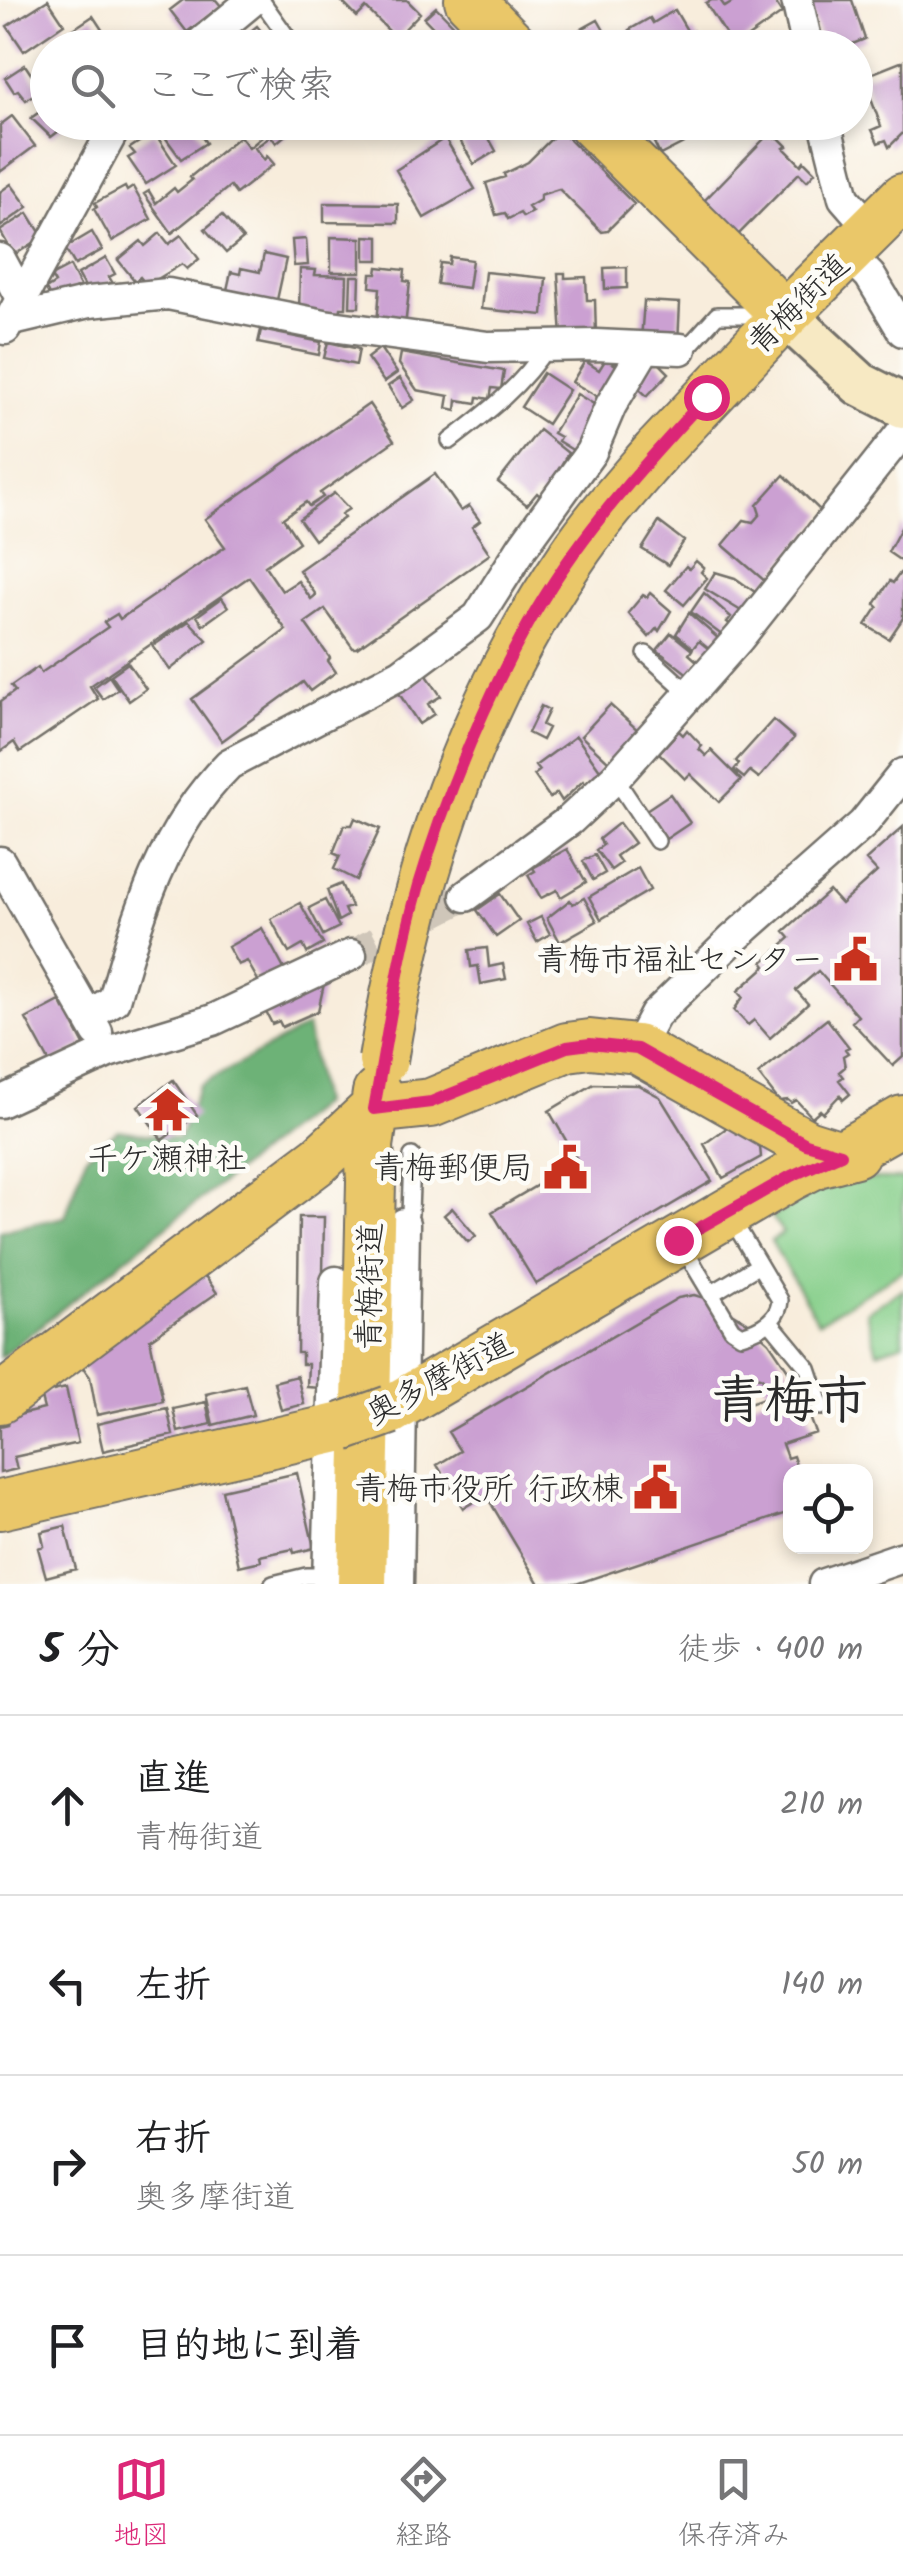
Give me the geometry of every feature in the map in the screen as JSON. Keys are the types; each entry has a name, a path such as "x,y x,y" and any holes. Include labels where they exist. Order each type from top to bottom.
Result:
{"main road":[{"path":"469,0 498,30"},
{"path":"609,140 784,315"},
{"name":"青梅街道","path":"340,1581 371,1200 368,1146 418,887 471,743 542,603 572,556 657,451 784,315 874,227"},
{"path":"0,1399 320,1159 374,1109 431,1102 567,1047 590,1044 637,1049 806,1144 841,1154"},
{"name":"奥多摩街道","path":"0,1505 337,1428 396,1407 791,1176 903,1120"},
{"name":"奥多摩街道","path":"841,1154 903,1152"}],"street":[{"path":"217,30 253,0"},
{"path":"796,0 801,30"},
{"path":"12,318 108,140"},
{"path":"830,140 844,198 874,227 870,276 903,331"},
{"path":"0,259 12,318"},
{"path":"12,318 90,302 168,294 324,326 488,347 681,350"},
{"path":"784,315 860,384 903,406"},
{"path":"88,1016 114,1000 141,905 175,833 217,776 228,764 402,674 478,617 591,452 611,405 645,348"},
{"path":"466,896 570,820 615,778 786,581 903,430"},
{"path":"637,1049 655,1016 863,824 903,774"},
{"path":"0,862 108,1052"},
{"path":"0,1102 108,1052 213,1020 351,955"},
{"path":"398,1584 396,1407 404,1224"},
{"path":"336,1282 340,1581"},
{"path":"824,1584 903,1557"}],"lane":[{"path":"262,0 283,30"},
{"path":"681,350 717,316 784,315"},
{"path":"450,441 488,413 522,380 548,346"},
{"path":"646,654 690,694"},
{"path":"615,778 658,841"},
{"path":"404,1224 410,1214 412,1156"},
{"path":"678,1240 732,1330 740,1335 770,1322 780,1310 780,1300 728,1212"},
{"path":"711,1294 760,1265"},
{"path":"770,1322 805,1363 821,1408"},
{"path":"273,1584 306,1576 340,1581"}],"green space":[{"path":"307,1026 321,1104 0,1358 0,1231 65,1217 86,1156 118,1130 179,1139 199,1086"},
{"path":"903,1179 903,1270 818,1322 771,1241 783,1233 772,1217 828,1183"},
{"path":"903,1289 903,1343 877,1352 866,1312"}],"building":[{"path":"48,0 64,24 55,30 30,30 30,47 24,51 7,26"},
{"path":"183,0 216,0 221,6 190,30 170,10"},
{"path":"340,0 407,0 420,13 404,30 388,30 366,8 357,17"},
{"path":"720,0 725,7 736,0 774,0 782,13 758,30 723,30 706,3"},
{"path":"807,0 852,0 862,30 818,30"},
{"path":"436,7 458,30 436,30 424,18"},
{"path":"675,10 687,30 629,30 650,18 653,23"},
{"path":"93,16 102,30 72,30"},
{"path":"598,20 604,30 580,30"},
{"path":"903,61 903,133 889,147 886,140 878,143 873,132 881,126 873,104 873,73"},
{"path":"25,65 30,72 30,97 26,100 18,90 14,92 5,78"},
{"path":"12,116 35,146 0,172 0,125"},
{"path":"142,140 159,140 176,165 146,184 128,158 135,154 130,148"},
{"path":"167,140 204,140 206,143 181,159"},
{"path":"235,140 243,140 249,148 258,140 266,140 255,148 264,160 267,156 274,164 236,194 230,186 172,233 144,194 149,191 156,203 174,188 177,192"},
{"path":"446,140 475,189 424,218 396,170"},
{"path":"460,140 490,140 496,151 474,164"},
{"path":"550,140 570,140 634,204 602,232 559,189 540,195 540,200 528,207 532,212 523,217 520,213 508,219 505,213 496,215 486,183 505,177 504,174 528,162"},
{"path":"653,140 689,140 660,155"},
{"path":"763,140 781,140 801,165 804,161 815,172 807,181 799,173 738,235 704,201"},
{"path":"11,184 28,207 0,227 0,192"},
{"path":"125,187 127,191 133,187 151,219 112,241 94,209 95,203"},
{"path":"324,203 398,204 398,223 324,222"},
{"path":"28,213 43,237 14,255 0,231"},
{"path":"222,215 243,239 226,253 205,229"},
{"path":"92,232 102,250 75,265 65,248"},
{"path":"160,233 169,244 181,235 199,259 187,269 182,264 151,283 140,277 135,281 118,260 141,241 145,246"},
{"path":"365,236 379,237 379,260 365,260"},
{"path":"331,237 361,238 361,272 331,272"},
{"path":"306,239 308,265 294,266 292,240"},
{"path":"264,254 286,259 275,309 225,299 231,272 240,274 241,268 260,272"},
{"path":"450,257 472,260 468,288 437,284 440,263 449,264"},
{"path":"106,258 115,274 109,277 112,282 88,292 78,274"},
{"path":"70,266 80,286 52,301 46,289 55,283 51,276"},
{"path":"378,267 405,270 404,281 410,282 405,327 377,324 380,288 370,287 371,274 377,274"},
{"path":"627,267 627,288 605,289 604,268"},
{"path":"300,269 316,270 315,275 347,276 346,308 341,308 340,314 299,313"},
{"path":"485,272 546,278 543,315 481,309"},
{"path":"558,273 565,273 565,278 586,277 587,300 595,300 596,336 562,338"},
{"path":"351,276 360,276 359,307 350,307"},
{"path":"644,301 680,303 678,343 641,340"},
{"path":"261,330 321,342 319,355 258,343"},
{"path":"328,342 359,349 356,365 324,358"},
{"path":"380,348 397,373 384,382 367,358"},
{"path":"401,353 504,371 501,389 492,388 490,399 478,397 477,403 457,400 456,410 447,408 449,396 417,390 399,364"},
{"path":"606,359 617,366 602,399 572,382 585,361 599,370"},
{"path":"656,360 669,373 647,396 634,384"},
{"path":"543,373 569,390 547,424 521,407"},
{"path":"400,378 414,400 402,408 388,386"},
{"path":"577,394 597,406 579,454 558,441 560,437 553,433"},
{"path":"369,404 394,441 320,493 323,497 309,506 306,502 283,518 299,542 265,566 282,591 298,581 311,599 316,595 299,570 435,474 461,511 469,506 480,521 472,527 490,554 357,648 353,648 325,609 305,623 336,672 310,691 303,682 222,741 192,699 286,630 249,577 90,686 98,699 20,752 14,742 0,752 0,702 15,691 11,686 38,667 41,673 108,627 104,622 117,614 120,619 225,547 205,519"},
{"path":"539,430 568,453 547,502 537,493 527,505 498,482"},
{"path":"784,475 824,514 766,582 723,545 744,520 753,522 760,514 757,505"},
{"path":"334,493 349,509 341,514 344,518 314,540 299,519"},
{"path":"659,522 684,541 668,565 642,549"},
{"path":"903,524 903,559 901,561 888,552"},
{"path":"696,561 707,578 684,605 666,590 686,566 689,569"},
{"path":"715,572 735,578 762,597 746,614 705,589"},
{"path":"900,573 903,618 889,639 866,625 890,581 893,583"},
{"path":"650,593 671,611 659,631 657,628 649,637 628,613 643,595 647,597"},
{"path":"704,593 731,617 727,622 735,628 727,639 691,612"},
{"path":"222,598 228,607 203,625 197,616"},
{"path":"689,613 719,639 710,650 699,641 693,648 676,634"},
{"path":"189,621 207,640 170,670 153,646"},
{"path":"671,633 692,650 689,654 698,662 689,675 657,650"},
{"path":"128,663 146,689 129,701 111,675"},
{"path":"426,674 441,696 428,704 434,714 419,724 398,692"},
{"path":"109,676 118,689 103,699 94,687"},
{"path":"610,705 639,731 610,763 581,736"},
{"path":"541,706 549,710 542,725 548,728 542,740 528,733"},
{"path":"773,720 794,738 759,778 750,771 744,778 734,770 739,764 736,761"},
{"path":"687,730 706,756 711,750 741,780 719,802 690,774 685,779 659,753 679,731 683,735"},
{"path":"576,736 603,779 589,789 583,781 562,801 557,793 550,798 534,775 539,771 535,766"},
{"path":"670,794 690,823 666,839 646,810"},
{"path":"355,818 380,829 356,880 334,869 340,856 333,853 344,825 352,825"},
{"path":"619,823 634,843 616,856 621,863 611,870 596,850 603,845 599,839"},
{"name":"青梅市福祉センター","path":"903,827 903,1057 893,1066 852,1022 858,1016 818,971 796,990 808,1004 770,1038 754,1020 748,1025 734,1010 743,997 738,991 790,938 784,931 829,891 841,904 877,872 866,860"},
{"path":"567,849 586,882 561,897 557,890 541,898 528,875 535,871 533,868"},
{"path":"595,855 605,873 593,880 583,861"},
{"path":"638,868 650,890 601,919 589,897"},
{"path":"341,884 351,907 344,909 347,916 338,921 327,890"},
{"path":"500,894 519,921 496,937 477,910"},
{"path":"584,898 597,921 560,942 547,918 570,900 573,904"},
{"path":"325,900 339,927 323,935 309,908"},
{"path":"300,903 323,944 307,953 303,945 289,953 271,919"},
{"path":"541,917 550,934 537,942 527,924"},
{"path":"262,928 284,969 259,982 247,961 238,965 228,947"},
{"path":"487,948 489,967 503,964 506,979 481,984 478,966 471,967 469,950"},
{"path":"324,984 318,1011 282,1027 279,1021 272,1024 265,1010"},
{"path":"60,1001 64,1009 70,1006 84,1045 50,1063 26,1019"},
{"path":"827,1019 849,1047 845,1049 848,1053 843,1056 845,1067 839,1072 843,1077 839,1080 850,1094 843,1100 840,1095 823,1113 820,1110 812,1117 796,1100 779,1101 758,1074"},
{"name":"千ケ瀬神社","path":"173,1080 197,1115 162,1140 138,1106"},
{"path":"594,1084 638,1085 660,1097 712,1181 536,1284 492,1212 578,1161 549,1111"},
{"path":"735,1122 759,1137 761,1157 723,1178 704,1144"},
{"path":"452,1208 476,1236 468,1242 444,1215"},
{"path":"299,1217 324,1217 321,1388 307,1387 308,1364 302,1364 302,1353 297,1353"},
{"path":"203,1273 217,1293 150,1339 163,1401 97,1415 90,1377 77,1359"},
{"path":"694,1295 711,1300 747,1322 769,1342 798,1385 816,1433 782,1444 787,1458 793,1456 796,1464 783,1464 783,1514 576,1584 539,1584 486,1495 463,1508 437,1465 460,1451 448,1432 678,1298","holes":["752,1374 762,1378 771,1395 768,1403 766,1397 741,1406 729,1385"]},
{"path":"297,1376 304,1404 281,1410 274,1382"},
{"path":"245,1385 253,1415 213,1425 206,1394"},
{"path":"66,1388 78,1443 14,1457 17,1469 0,1473 0,1426 8,1424 6,1418 44,1409 40,1394"},
{"path":"206,1402 211,1424 178,1432 173,1409"},
{"path":"167,1408 173,1435 103,1451 97,1424"},
{"path":"297,1473 314,1548 260,1556 261,1561 239,1566 222,1490"},
{"path":"65,1526 76,1569 46,1577 38,1548 44,1546 41,1532"}],"tunnel":[{"path":"351,955 466,896"}],"place":[{"name":"青梅市福祉センター","path":"856,959"},
{"name":"千ケ瀬神社","path":"167,1110"},
{"name":"青梅郵便局","path":"566,1167"},
{"name":"青梅市役所 行政棟","path":"656,1488"}],"district":[{"name":"青梅市","path":"790,1399"}],"route":[{"path":"678,1240 791,1176 841,1154 806,1144 637,1049 614,1046 567,1047 431,1102 374,1109 418,887 471,743 516,649 572,556 605,512 706,397"}]}
